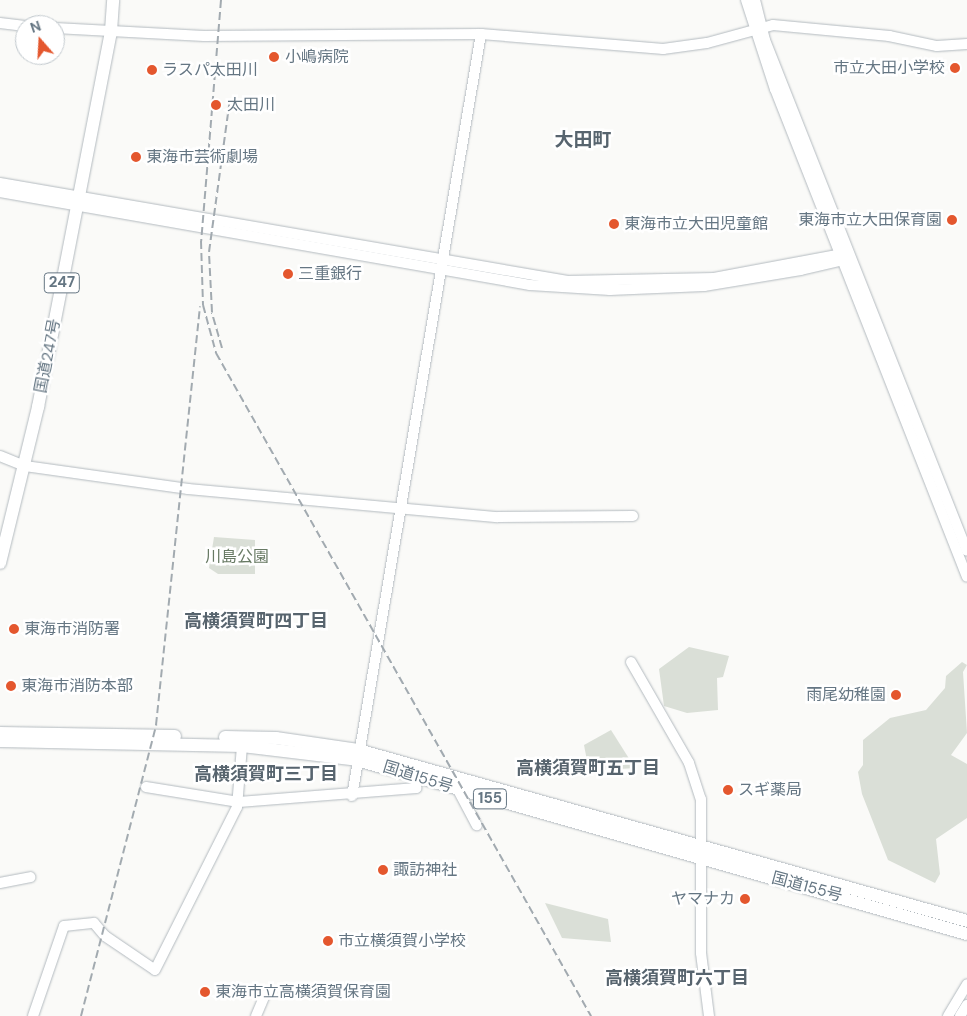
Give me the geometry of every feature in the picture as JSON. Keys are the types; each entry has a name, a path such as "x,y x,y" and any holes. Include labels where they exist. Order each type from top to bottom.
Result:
{"highway":[{"name":"国道247号","path":"0,563 25,466 79,202 111,31 113,0"},
{"name":"国道155号","path":"0,732 276,738 358,755 702,853 967,934"},
{"name":"国道155号","path":"0,741 242,746 358,755 458,790 967,921"}],"street":[{"path":"746,0 967,577"},
{"path":"755,0 757,27"},
{"path":"0,23 15,25"},
{"path":"65,29 238,37 481,34 663,49 707,43 757,27 889,36 937,46 967,44"},
{"path":"352,796 399,507 481,34"},
{"path":"0,183 79,202"},
{"path":"0,192 79,202 440,266 568,281 651,282 714,278 843,255"},
{"path":"843,255 967,551"},
{"path":"0,456 25,466 170,487 498,517 633,516"},
{"path":"631,662 695,777 702,809 701,953 709,1016"},
{"path":"33,1016 64,926 94,923 105,936 155,970 239,802 242,746"},
{"path":"146,787 239,802 352,796 416,788 417,776"},
{"path":"458,790 477,825"},
{"path":"0,883 30,877"},
{"path":"948,1016 967,984"},
{"path":"256,1016 265,995"},
{"path":"960,1016 967,1005"}],"green space":[{"name":"川島公園","path":"214,537 255,540 255,574 218,574 209,568"},
{"path":"689,647 729,656 723,677 717,678 718,710 687,713 664,706 659,669"},
{"path":"962,662 967,665 963,672 967,733 951,755 967,764 967,818 936,839 940,874 935,883 888,860 862,794 858,772 863,765 863,740 890,718 926,710 945,688 946,676"},
{"path":"611,730 635,768 589,771 584,745"},
{"path":"545,903 608,919 611,942 562,938"}],"railway":[{"path":"221,0 201,241 203,305 216,353 591,1016"},
{"path":"222,348 212,312 209,252 230,99"},
{"path":"81,1016 156,725 200,306"}],"place":[{"name":"小嶋病院","path":"274,57"},
{"name":"市立大田小学校","path":"955,68"},
{"name":"ラスパ太田川","path":"152,70"},
{"name":"太田川","path":"216,105"},
{"name":"東海市芸術劇場","path":"136,157"},
{"name":"東海市立大田保育園","path":"952,220"},
{"name":"東海市立大田児童館","path":"614,224"},
{"name":"三重銀行","path":"288,274"},
{"name":"東海市消防署","path":"14,629"},
{"name":"東海市消防本部","path":"11,686"},
{"name":"雨尾幼稚園","path":"896,695"},
{"name":"スギ薬局","path":"728,790"},
{"name":"諏訪神社","path":"383,870"},
{"name":"ヤマナカ","path":"745,899"},
{"name":"市立横須賀小学校","path":"328,941"},
{"name":"東海市立高横須賀保育園","path":"205,992"}],"district":[{"name":"大田町","path":"583,140"},
{"name":"高横須賀町四丁目","path":"256,621"},
{"name":"高横須賀町五丁目","path":"588,768"},
{"name":"高横須賀町三丁目","path":"266,774"},
{"name":"高横須賀町六丁目","path":"677,978"}]}
